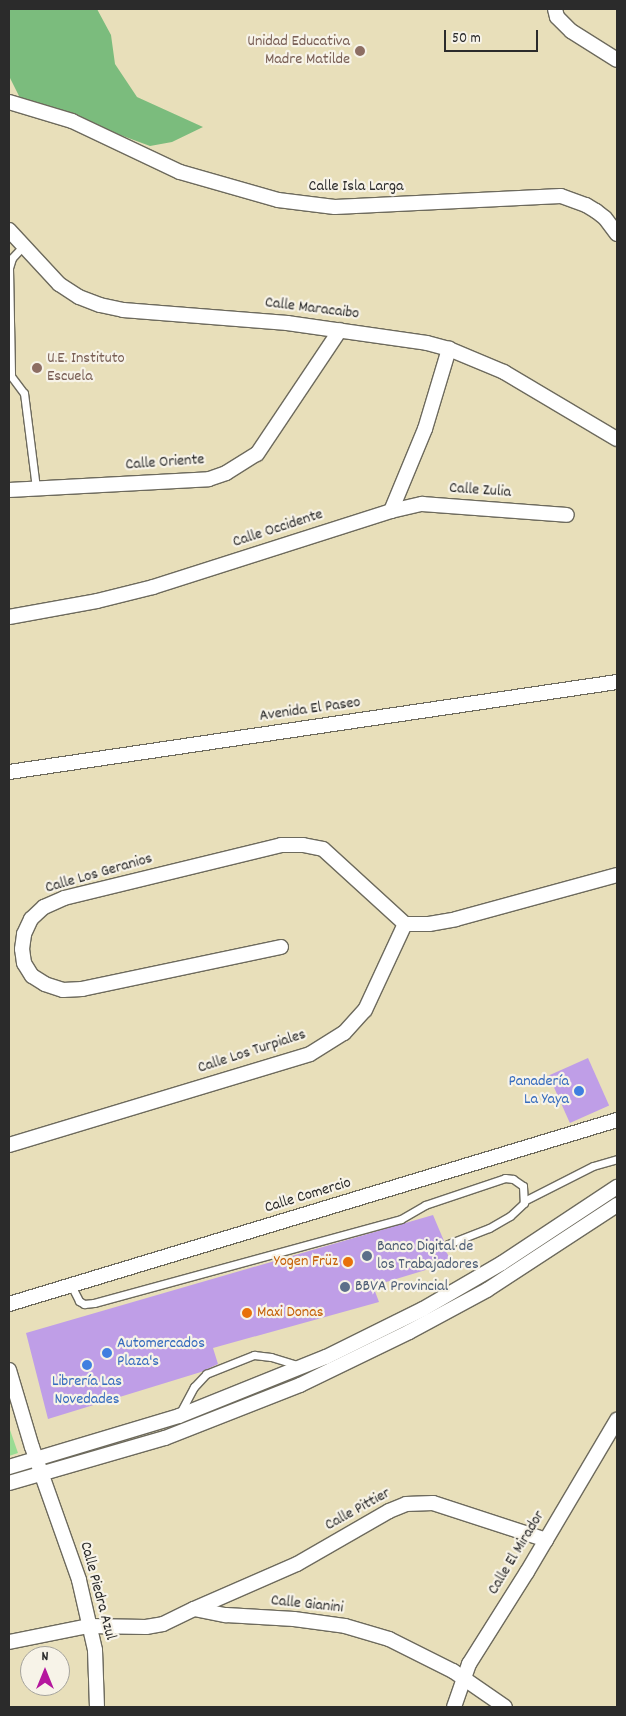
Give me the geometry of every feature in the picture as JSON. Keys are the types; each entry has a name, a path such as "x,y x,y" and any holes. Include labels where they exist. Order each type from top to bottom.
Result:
{"street":[{"path":"556,9 557,17 571,30 617,60"},
{"name":"Calle Isla Larga","path":"9,102 72,121 180,172 278,200 335,208 561,196 586,204 596,210 605,218 617,234"},
{"name":"Calle Maracaibo","path":"9,230 59,284 79,297 100,305 123,310 287,323 427,343 449,349 504,372 617,439"},
{"name":"Calle Oriente","path":"9,490 208,479 241,465 257,454 268,440 340,330"},
{"path":"391,510 425,429 449,349"},
{"name":"Calle Zulia","path":"391,510 422,504 567,515"},
{"name":"Calle Occidente","path":"9,617 97,601 153,587 391,510"},
{"name":"Avenida El Paseo","path":"9,772 617,682"},
{"name":"Calle Los Geranios","path":"281,947 90,988 63,990 45,984 32,976 24,963 22,949 24,934 31,919 44,907 64,898 281,845 303,845 323,849 405,924"},
{"path":"405,924 429,924 456,918 617,875"},
{"name":"Calle Los Turpiales","path":"9,1145 310,1054 344,1033 366,1010 405,924"},
{"name":"Calle Comercio","path":"9,1304 617,1120"},
{"path":"9,1467 179,1416 303,1367 423,1309 502,1263 617,1186"},
{"path":"9,1483 165,1438 300,1386 409,1332 487,1290 617,1205"},
{"name":"Calle Piedra Azul","path":"9,1370 36,1460 79,1580 95,1650 97,1707"},
{"name":"Calle El Mirador","path":"454,1707 469,1664 546,1540 617,1420"},
{"name":"Calle Pittier","path":"194,1609 297,1564 388,1511 406,1504 433,1503 546,1540"},
{"path":"9,1642 88,1626 146,1627 163,1624 194,1609"},
{"name":"Calle Gianini","path":"194,1609 226,1615 294,1620 367,1632 415,1650 464,1678 505,1707"}],"lane":[{"path":"24,245 12,258 9,268 11,376 24,393 36,488"},
{"path":"448,1244 500,1222 518,1209 524,1201 593,1166 617,1159"},
{"path":"71,1285 78,1301 84,1304 94,1303 401,1219 430,1203 505,1178 513,1179 523,1186 524,1201"},
{"path":"179,1416 201,1377 254,1355 271,1357 303,1367"}],"green space":[{"path":"9,9 97,9 111,35 115,64 137,97 203,127 172,142 150,146 20,98 9,76"},
{"path":"9,1427 18,1453 9,1456"}],"building":[{"name":"Panadería La Yaya","path":"588,1058 609,1106 570,1123 549,1075"},
{"path":"433,1215 444,1241 443,1246 452,1262 373,1286 379,1302 213,1348 218,1364 201,1372 48,1419 26,1333"}],"place":[{"name":"Unidad Educativa Madre Matilde","path":"360,51"},
{"name":"U.E. Instituto Escuela","path":"37,368"},
{"name":"Panadería La Yaya","path":"579,1091"},
{"name":"Banco Digital de los Trabajadores","path":"367,1256"},
{"name":"Yogen Früz","path":"348,1262"},
{"name":"BBVA Provincial","path":"345,1287"},
{"name":"Maxi Donas","path":"247,1313"},
{"name":"Automercados Plaza's","path":"107,1353"},
{"name":"Librería Las Novedades","path":"87,1365"}]}
